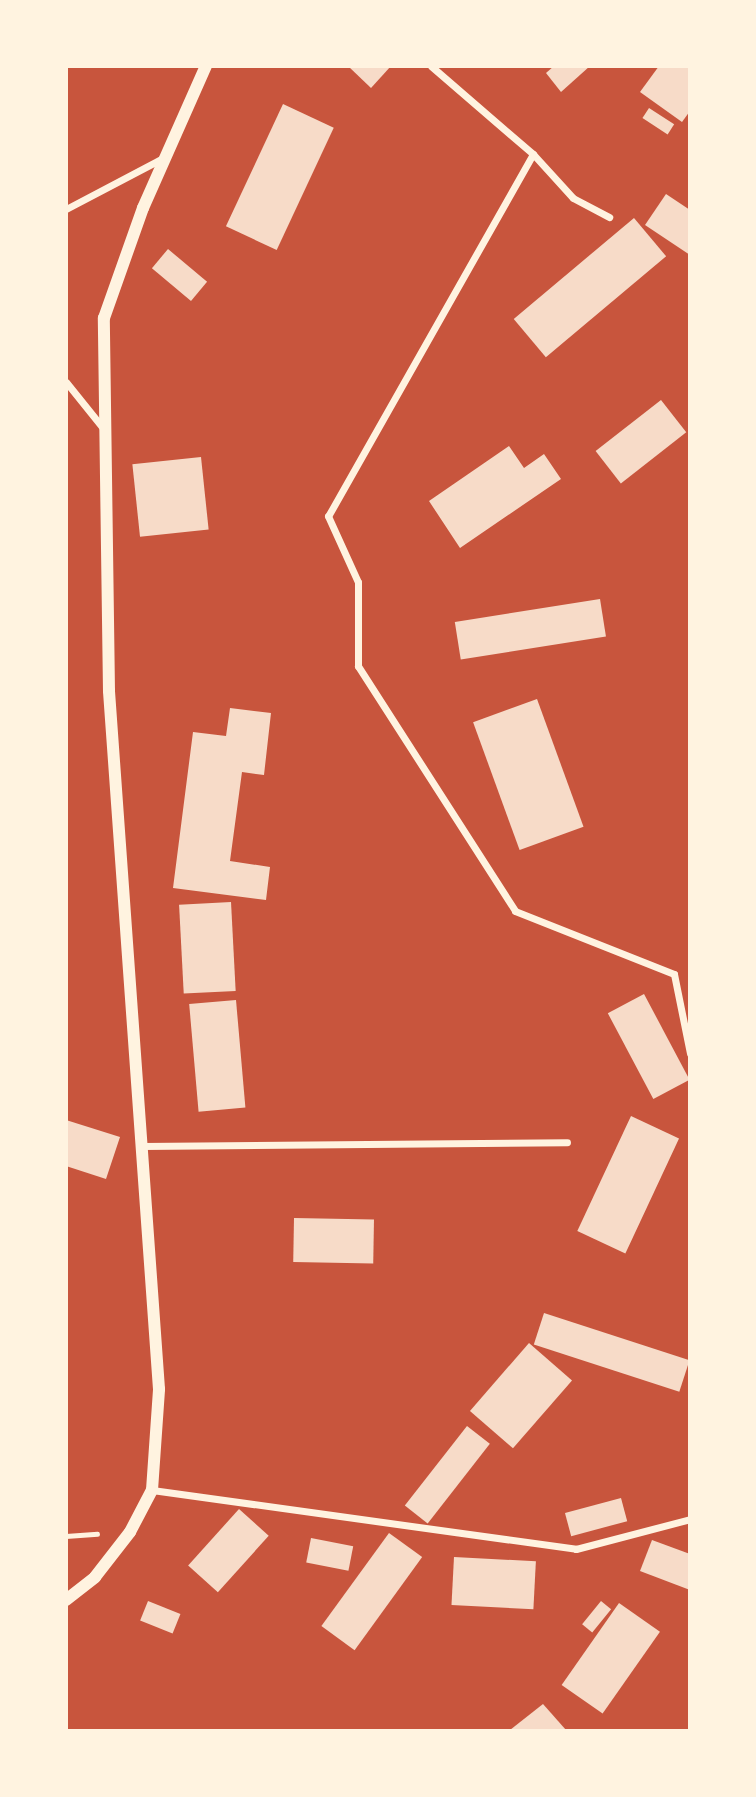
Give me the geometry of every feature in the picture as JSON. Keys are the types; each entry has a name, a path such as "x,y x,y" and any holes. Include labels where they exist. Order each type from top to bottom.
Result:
{"street":[{"path":"66,1600 95,1577 130,1532 152,1490 159,1389 109,691 103,428 104,318 166,156 206,66"},
{"path":"431,66 533,154 573,198 609,217"},
{"path":"533,154 328,516 358,582 358,666 515,911 674,974 690,1053"},
{"path":"66,209 166,156"},
{"path":"66,382 103,428"},
{"path":"142,1146 567,1142"},
{"path":"152,1490 576,1549 690,1519"}],"building":[{"path":"348,66 391,66 371,88"},
{"path":"554,66 590,66 561,92 546,73"},
{"path":"659,66 690,66 690,111 682,122 640,92"},
{"path":"283,104 334,128 277,250 226,226"},
{"path":"649,108 674,124 668,134 642,118"},
{"path":"666,194 690,210 690,255 645,225"},
{"path":"634,218 666,256 546,357 514,319"},
{"path":"168,249 207,282 191,301 152,268"},
{"path":"661,400 686,432 621,483 596,451"},
{"path":"509,446 524,468 544,454 561,479 460,548 429,501"},
{"path":"201,457 209,530 140,537 132,464"},
{"path":"600,599 606,637 461,660 455,622"},
{"path":"537,699 584,827 520,850 473,722"},
{"path":"230,708 271,713 264,775 242,772 230,861 270,867 266,900 173,888 193,732 226,736"},
{"path":"231,902 236,991 184,994 179,905"},
{"path":"644,994 690,1080 653,1099 608,1013"},
{"path":"236,1000 245,1108 199,1112 189,1004"},
{"path":"631,1116 679,1138 625,1253 577,1231"},
{"path":"66,1120 120,1137 106,1179 66,1166"},
{"path":"294,1218 374,1219 373,1263 293,1262"},
{"path":"544,1313 690,1360 679,1392 534,1344"},
{"path":"529,1343 572,1380 513,1448 470,1411"},
{"path":"467,1426 490,1444 428,1523 405,1506"},
{"path":"621,1498 627,1521 571,1536 565,1513"},
{"path":"239,1509 269,1536 218,1592 188,1565"},
{"path":"389,1533 422,1557 355,1650 321,1626"},
{"path":"311,1538 353,1546 348,1571 306,1563"},
{"path":"652,1540 690,1554 690,1590 640,1571"},
{"path":"454,1557 536,1561 533,1609 451,1605"},
{"path":"148,1601 180,1614 173,1634 140,1620"},
{"path":"601,1601 611,1609 592,1632 582,1624"},
{"path":"619,1603 660,1632 603,1714 562,1685"},
{"path":"543,1704 566,1730 510,1730"}]}
